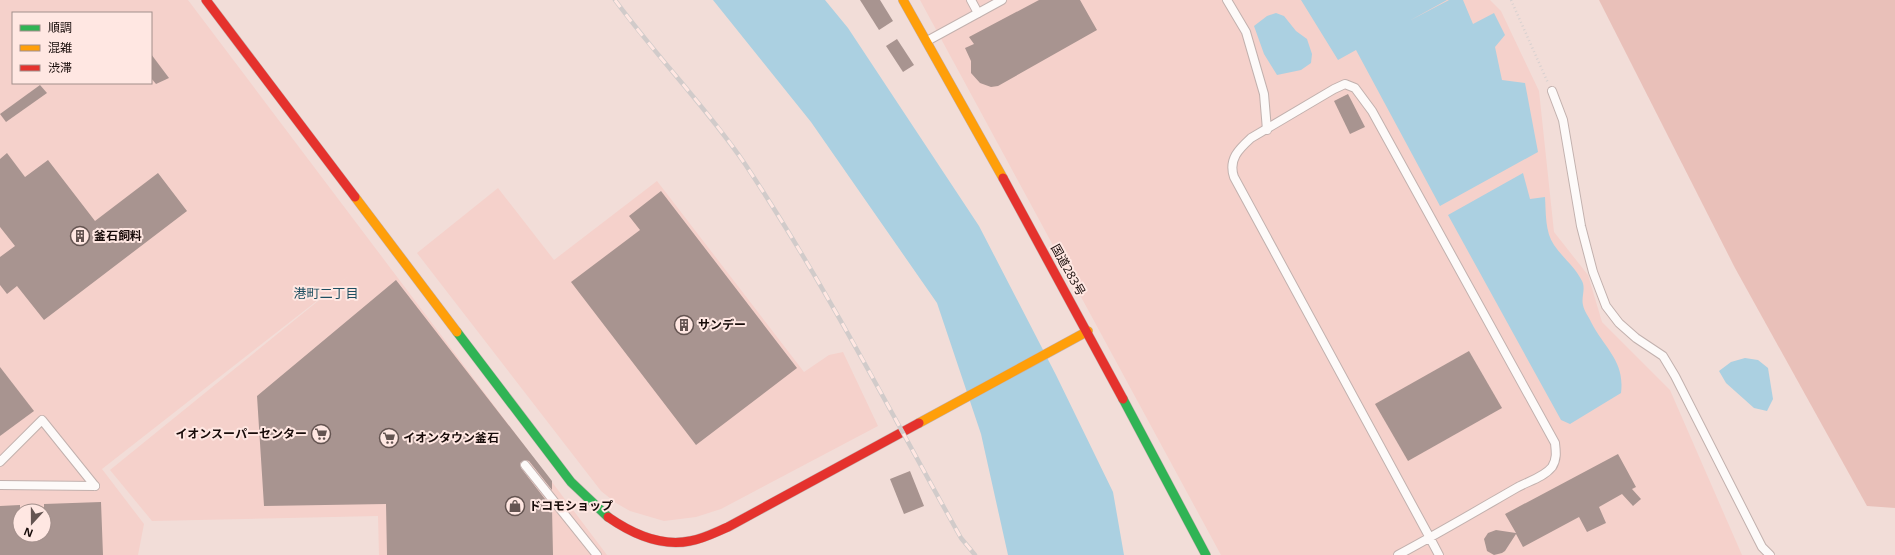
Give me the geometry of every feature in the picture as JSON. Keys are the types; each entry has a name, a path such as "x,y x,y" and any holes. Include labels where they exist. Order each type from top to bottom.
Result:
{"main road":[{"path":"206,0 571,482 600,511 619,524 642,535 664,540 685,542 728,527 1056,347 1088,331"},
{"name":"国道283号","path":"903,0 1088,331 1206,555"}],"lane":[{"path":"971,0 978,13"},
{"path":"926,41 1002,0"},
{"path":"1227,0 1246,32 1264,94 1267,130"},
{"path":"1398,555 1430,538 1522,484 1546,473 1552,466 1556,456 1555,443 1372,111 1355,88 1346,84 1334,89 1267,130 1251,138 1240,148 1233,158 1231,168 1234,177 1430,538 1439,555"},
{"path":"1552,91 1563,120 1581,226 1593,272 1606,306 1620,323 1636,338 1663,356 1679,383 1762,548 1770,555"},
{"path":"0,462 42,420 95,486 0,485"},
{"path":"525,465 597,555"}],"path":[{"path":"1510,0 1552,91"}],"shaded area":[{"path":"0,0 188,0 607,555 379,555 378,516 152,521 110,470 350,275 102,469 144,524 138,555 0,555"},
{"path":"920,0 1490,0 1501,11 1539,91 1554,232 1588,275 1602,322 1670,390 1742,555 1221,555"},
{"path":"1599,0 1895,0 1895,508 1867,506 1735,268"},
{"path":"657,181 804,372 829,355 843,352 878,426 721,509 696,517 664,521 630,511 616,503 601,491 417,253 498,188 554,260"}],"water":[{"path":"713,0 825,0 848,28 979,226 1056,375 1113,492 1124,555 1008,555 981,434 937,303 811,122"},
{"path":"1301,0 1447,0 1409,21 1449,0 1463,0 1473,24 1494,13 1505,35 1495,47 1502,80 1525,83 1538,152 1440,206 1356,50 1338,60"},
{"path":"1276,13 1284,16 1296,31 1307,39 1312,54 1311,63 1301,70 1277,75 1264,54 1254,26 1267,16"},
{"path":"1523,173 1530,199 1545,197 1546,222 1551,240 1576,271 1582,281 1584,287 1584,309 1596,331 1613,356 1620,372 1621,393 1570,424 1561,420 1448,215"},
{"path":"1745,358 1758,360 1768,368 1773,399 1767,411 1754,408 1726,383 1719,371 1731,362"}],"building":[{"path":"860,0 880,0 893,21 879,30"},
{"path":"1039,0 1080,0 1097,30 998,86 991,87 980,83 971,73 971,61 965,48 974,44 969,37"},
{"path":"897,39 914,65 903,72 886,46"},
{"path":"152,55 169,78 156,84 152,79"},
{"path":"40,85 47,93 6,122 0,114"},
{"path":"1348,94 1365,127 1350,134 1334,101"},
{"name":"釜石飼料","path":"7,153 25,177 48,160 95,221 158,173 187,211 44,320 17,286 7,294 0,285 0,257 15,246 0,227 0,159"},
{"name":"サンデー","path":"661,191 797,368 696,445 571,282 640,230 629,216"},
{"name":"イオンタウン釜石","path":"396,280 552,481 552,490 529,461 525,460 520,463 521,468 552,508 553,555 387,555 386,504 264,506 257,396"},
{"path":"1469,351 1502,408 1408,461 1375,404"},
{"path":"0,367 34,411 0,436"},
{"path":"1618,454 1636,487 1632,489 1641,499 1633,506 1622,494 1599,507 1606,523 1587,532 1579,517 1523,547 1516,534 1505,551 1502,553 1494,555 1487,551 1484,539 1488,533 1496,530 1516,533 1505,514"},
{"path":"910,471 924,506 904,514 890,479"},
{"path":"101,502 103,555 0,555 0,506 12,505 12,543 52,543 52,504"}],"railway":[{"path":"615,0 714,122 745,164 803,255 961,538 975,555"}],"traffic: fast":[{"path":"457,332 571,482 608,517"},
{"path":"1123,399 1206,555"}],"traffic: slow":[{"path":"903,0 1003,178"},
{"path":"355,197 457,332"},
{"path":"919,423 1088,331"}],"traffic: jam":[{"path":"206,0 355,197"},
{"path":"1003,178 1123,399"},
{"path":"608,517 636,533 657,540 679,542 700,539 728,527 919,423"}],"place":[{"name":"釜石飼料","path":"80,236"},
{"name":"サンデー","path":"684,325"},
{"name":"イオンスーパーセンター","path":"321,434"},
{"name":"イオンタウン釜石","path":"389,438"},
{"name":"ドコモショップ","path":"515,506"}],"district":[{"name":"港町二丁目","path":"326,293"}]}
